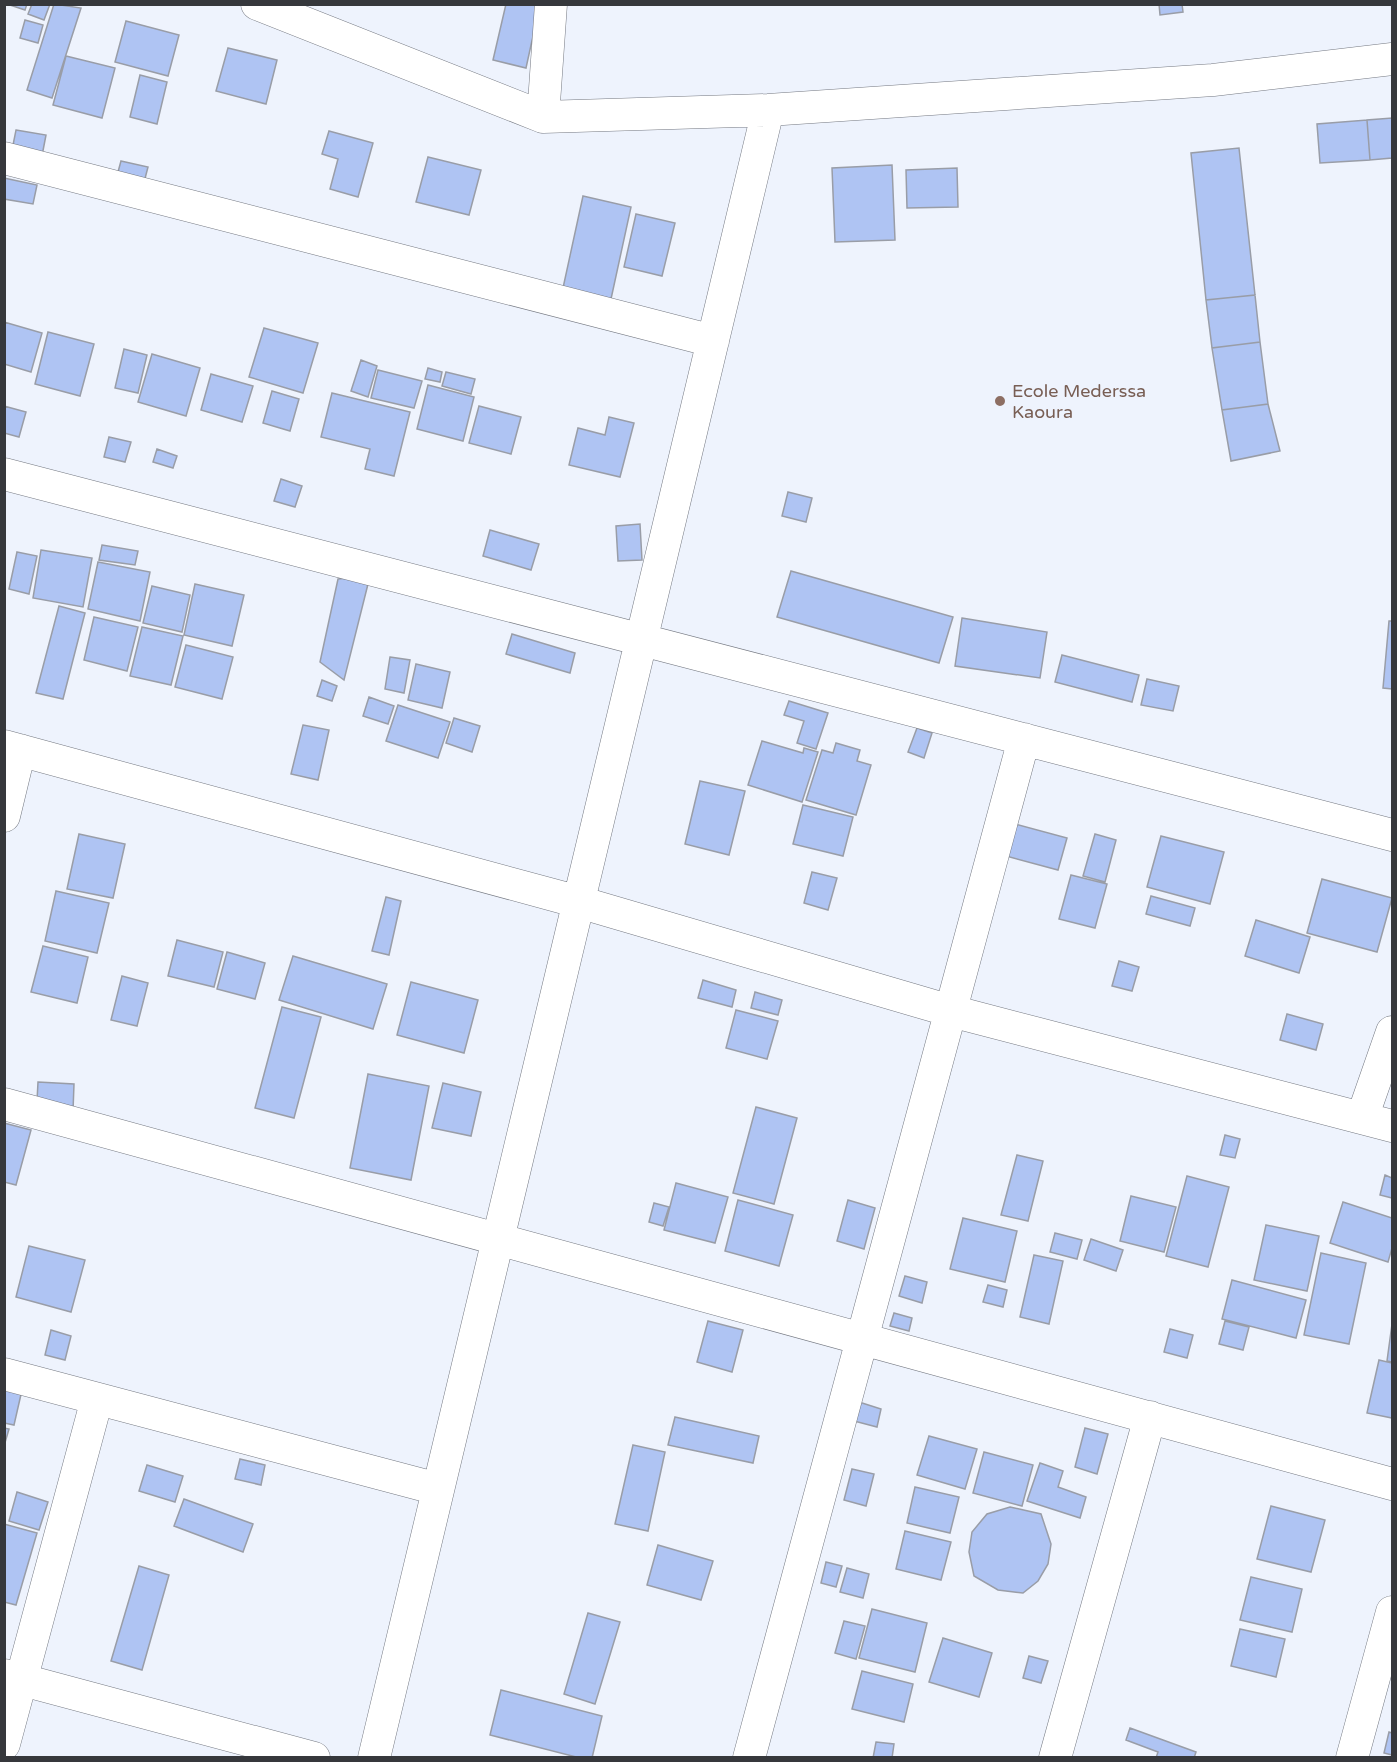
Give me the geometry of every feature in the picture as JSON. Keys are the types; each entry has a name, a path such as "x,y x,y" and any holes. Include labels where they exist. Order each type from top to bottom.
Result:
{"street":[{"path":"257,4 543,117 768,110 1213,80 1392,59"},
{"path":"543,117 551,4"},
{"path":"374,1758 768,110"},
{"path":"4,158 713,341"},
{"path":"4,474 1392,835"},
{"path":"750,1758 1024,739"},
{"path":"4,816 12,748 579,902 951,1011 1392,1126"},
{"path":"1362,1118 1392,1032"},
{"path":"4,1104 1392,1484"},
{"path":"4,1374 438,1489"},
{"path":"4,1744 13,1678 97,1399"},
{"path":"1055,1758 1150,1417"},
{"path":"1353,1758 1392,1612"},
{"path":"13,1678 314,1758"}],"building":[{"path":"7,4 27,4 25,10"},
{"path":"32,4 50,4 44,20 28,14"},
{"path":"54,4 81,8 52,98 27,90"},
{"path":"506,4 540,4 526,68 493,60"},
{"path":"1159,4 1182,4 1183,12 1160,15"},
{"path":"25,20 43,25 38,43 20,38"},
{"path":"126,21 179,35 168,76 115,62"},
{"path":"228,48 277,60 266,104 216,91"},
{"path":"66,56 115,68 102,118 53,105"},
{"path":"140,75 167,82 157,124 130,117"},
{"path":"1392,118 1392,158 1370,160 1367,120"},
{"path":"1367,120 1370,160 1320,163 1317,124"},
{"path":"16,130 46,135 41,161 11,155"},
{"path":"329,131 373,143 358,197 330,189 338,159 322,154"},
{"path":"1239,148 1255,295 1206,300 1191,153"},
{"path":"428,157 481,170 469,215 416,202"},
{"path":"121,161 148,167 142,190 115,183"},
{"path":"892,165 895,240 835,242 832,168"},
{"path":"957,168 958,207 907,208 906,170"},
{"path":"4,178 37,185 33,204 4,199"},
{"path":"583,196 631,207 611,299 563,288"},
{"path":"636,214 675,223 662,276 624,267"},
{"path":"1255,295 1260,342 1212,348 1206,300"},
{"path":"4,322 42,333 31,372 4,364"},
{"path":"264,328 318,343 303,393 249,377"},
{"path":"48,332 94,344 80,396 35,384"},
{"path":"1260,342 1268,404 1222,410 1212,348"},
{"path":"124,349 147,355 138,393 115,388"},
{"path":"152,354 200,368 186,416 138,402"},
{"path":"361,360 377,366 368,397 351,391"},
{"path":"428,368 442,372 440,382 425,379"},
{"path":"378,370 422,381 414,408 371,398"},
{"path":"446,372 475,379 471,394 442,386"},
{"path":"211,374 253,386 242,422 201,410"},
{"path":"428,385 474,397 463,441 417,429"},
{"path":"272,391 299,399 290,431 263,423"},
{"path":"332,393 410,412 394,476 365,469 370,449 321,437"},
{"path":"1268,404 1280,451 1231,461 1222,410"},
{"path":"4,406 26,412 19,437 4,433"},
{"path":"479,406 521,417 511,454 469,443"},
{"path":"609,417 634,423 620,477 569,465 578,428 605,435"},
{"path":"109,437 131,442 125,462 104,457"},
{"path":"157,449 177,456 173,468 153,462"},
{"path":"281,479 302,486 295,507 274,501"},
{"path":"788,492 812,498 806,522 782,516"},
{"path":"640,524 642,560 618,561 616,526"},
{"path":"490,530 539,544 531,570 483,556"},
{"path":"102,545 138,551 135,565 99,560"},
{"path":"41,550 92,558 83,607 33,598"},
{"path":"17,552 37,556 29,594 9,589"},
{"path":"98,562 150,572 140,621 88,609"},
{"path":"791,571 953,617 939,663 777,617"},
{"path":"370,576 344,680 320,662 338,579"},
{"path":"195,584 244,595 232,646 184,635"},
{"path":"152,586 190,595 182,632 143,623"},
{"path":"59,606 85,613 63,699 36,693"},
{"path":"94,617 138,627 127,671 84,660"},
{"path":"962,618 1047,632 1040,678 955,666"},
{"path":"1389,621 1392,621 1392,689 1383,688"},
{"path":"142,627 183,636 171,685 130,676"},
{"path":"512,634 575,653 570,673 506,654"},
{"path":"186,645 233,657 222,699 175,687"},
{"path":"1062,655 1139,675 1132,702 1055,682"},
{"path":"390,657 410,660 404,693 385,689"},
{"path":"416,664 450,672 442,708 408,700"},
{"path":"1147,679 1179,686 1173,711 1141,705"},
{"path":"322,680 337,686 332,701 317,696"},
{"path":"369,697 394,706 388,724 363,716"},
{"path":"789,701 828,713 816,749 797,743 804,721 784,715"},
{"path":"398,705 450,722 438,758 386,741"},
{"path":"454,718 480,726 472,752 446,743"},
{"path":"303,725 329,730 318,780 291,774"},
{"path":"917,728 932,733 924,758 908,752"},
{"path":"762,741 803,753 804,748 818,752 802,802 748,785"},
{"path":"836,743 860,750 857,761 871,765 856,815 806,800 822,750 833,753"},
{"path":"700,781 745,791 729,855 685,844"},
{"path":"803,805 853,817 843,856 793,844"},
{"path":"1015,824 1067,838 1058,870 1006,856"},
{"path":"79,834 125,844 113,898 67,889"},
{"path":"1095,834 1116,840 1105,882 1083,876"},
{"path":"1161,836 1224,852 1210,904 1147,887"},
{"path":"812,872 837,878 828,910 804,903"},
{"path":"1071,875 1107,884 1095,928 1059,919"},
{"path":"1322,879 1392,898 1377,952 1307,933"},
{"path":"56,891 109,903 97,953 45,941"},
{"path":"1151,896 1195,908 1190,926 1146,914"},
{"path":"386,897 401,901 389,955 372,951"},
{"path":"1256,920 1310,937 1299,973 1245,956"},
{"path":"177,940 223,952 214,987 168,976"},
{"path":"43,946 88,957 77,1003 31,992"},
{"path":"227,952 265,963 255,999 217,989"},
{"path":"293,956 387,984 373,1029 279,1000"},
{"path":"1119,961 1139,967 1132,991 1112,986"},
{"path":"122,976 148,983 137,1026 111,1020"},
{"path":"703,980 736,990 732,1007 698,998"},
{"path":"411,982 478,1000 464,1053 397,1035"},
{"path":"755,992 782,1000 778,1015 751,1008"},
{"path":"282,1007 321,1017 294,1118 255,1108"},
{"path":"736,1010 778,1021 767,1059 726,1048"},
{"path":"1287,1014 1323,1024 1316,1050 1280,1040"},
{"path":"368,1074 429,1086 411,1180 350,1168"},
{"path":"38,1082 74,1084 73,1111 37,1101"},
{"path":"443,1083 481,1092 471,1136 432,1128"},
{"path":"756,1107 797,1118 774,1204 733,1193"},
{"path":"4,1123 31,1130 16,1185 4,1182"},
{"path":"1225,1135 1240,1139 1235,1158 1220,1155"},
{"path":"1017,1155 1043,1161 1028,1221 1001,1215"},
{"path":"1385,1175 1392,1178 1392,1198 1380,1195"},
{"path":"1187,1176 1229,1187 1208,1267 1166,1256"},
{"path":"676,1183 728,1197 715,1243 664,1230"},
{"path":"1131,1196 1176,1207 1164,1252 1120,1241"},
{"path":"738,1200 793,1215 779,1266 725,1251"},
{"path":"848,1200 875,1208 864,1249 837,1241"},
{"path":"1343,1202 1392,1218 1392,1248 1388,1262 1330,1243"},
{"path":"654,1203 669,1207 663,1226 649,1222"},
{"path":"963,1218 1017,1231 1005,1282 950,1269"},
{"path":"1266,1225 1319,1236 1307,1291 1254,1280"},
{"path":"1055,1233 1082,1240 1077,1259 1050,1252"},
{"path":"1091,1239 1123,1250 1116,1271 1084,1260"},
{"path":"29,1246 85,1260 71,1312 16,1297"},
{"path":"1321,1253 1366,1263 1349,1344 1304,1335"},
{"path":"1034,1255 1063,1261 1049,1324 1020,1317"},
{"path":"905,1276 927,1282 922,1303 899,1296"},
{"path":"1232,1280 1306,1300 1296,1338 1222,1319"},
{"path":"988,1285 1007,1290 1003,1307 983,1302"},
{"path":"894,1313 912,1318 909,1331 890,1326"},
{"path":"708,1321 743,1330 732,1372 697,1362"},
{"path":"1225,1321 1249,1327 1243,1350 1219,1344"},
{"path":"1392,1324 1392,1362 1387,1361"},
{"path":"1170,1329 1193,1335 1187,1358 1164,1352"},
{"path":"51,1330 71,1336 65,1360 45,1355"},
{"path":"1379,1360 1392,1363 1392,1418 1367,1413"},
{"path":"4,1386 22,1390 14,1425 4,1423"},
{"path":"859,1402 881,1409 877,1427 854,1421"},
{"path":"675,1417 759,1436 753,1463 668,1445"},
{"path":"4,1428 9,1429 4,1446"},
{"path":"1085,1428 1108,1434 1097,1474 1075,1467"},
{"path":"929,1436 977,1449 965,1489 917,1475"},
{"path":"633,1445 665,1452 648,1531 615,1524"},
{"path":"984,1452 1033,1465 1022,1506 973,1493"},
{"path":"240,1459 265,1465 261,1485 235,1479"},
{"path":"1040,1463 1063,1471 1058,1487 1086,1497 1080,1518 1027,1501"},
{"path":"147,1465 183,1476 175,1502 139,1491"},
{"path":"852,1469 874,1474 866,1506 844,1500"},
{"path":"915,1487 959,1497 950,1533 907,1523"},
{"path":"17,1492 48,1502 39,1530 9,1521"},
{"path":"184,1499 253,1524 243,1552 174,1526"},
{"path":"1271,1506 1325,1520 1311,1572 1257,1559"},
{"path":"1010,1507 1041,1514 1051,1544 1048,1564 1038,1581 1023,1593 998,1590 974,1576 969,1552 972,1532 987,1514"},
{"path":"4,1524 37,1533 16,1605 4,1602"},
{"path":"905,1531 951,1542 941,1580 896,1569"},
{"path":"658,1545 713,1561 701,1600 647,1585"},
{"path":"826,1562 842,1566 836,1587 821,1583"},
{"path":"139,1566 169,1575 142,1670 111,1661"},
{"path":"847,1568 869,1574 863,1598 840,1592"},
{"path":"1251,1577 1302,1589 1292,1632 1240,1620"},
{"path":"872,1609 927,1623 915,1672 859,1658"},
{"path":"588,1613 620,1622 595,1704 564,1694"},
{"path":"844,1621 865,1626 856,1659 835,1653"},
{"path":"1240,1629 1285,1639 1276,1677 1231,1666"},
{"path":"943,1638 992,1653 979,1697 929,1682"},
{"path":"1029,1656 1048,1661 1041,1683 1023,1678"},
{"path":"862,1671 913,1684 904,1722 852,1709"},
{"path":"501,1690 602,1716 592,1758 580,1758 490,1735"},
{"path":"1130,1728 1196,1752 1194,1758 1156,1758 1158,1752 1126,1740"},
{"path":"1389,1732 1392,1733 1392,1755 1384,1753"},
{"path":"876,1742 894,1744 892,1758 873,1758"}],"place":[{"name":"Ecole Mederssa Kaoura","path":"1000,401"}]}
